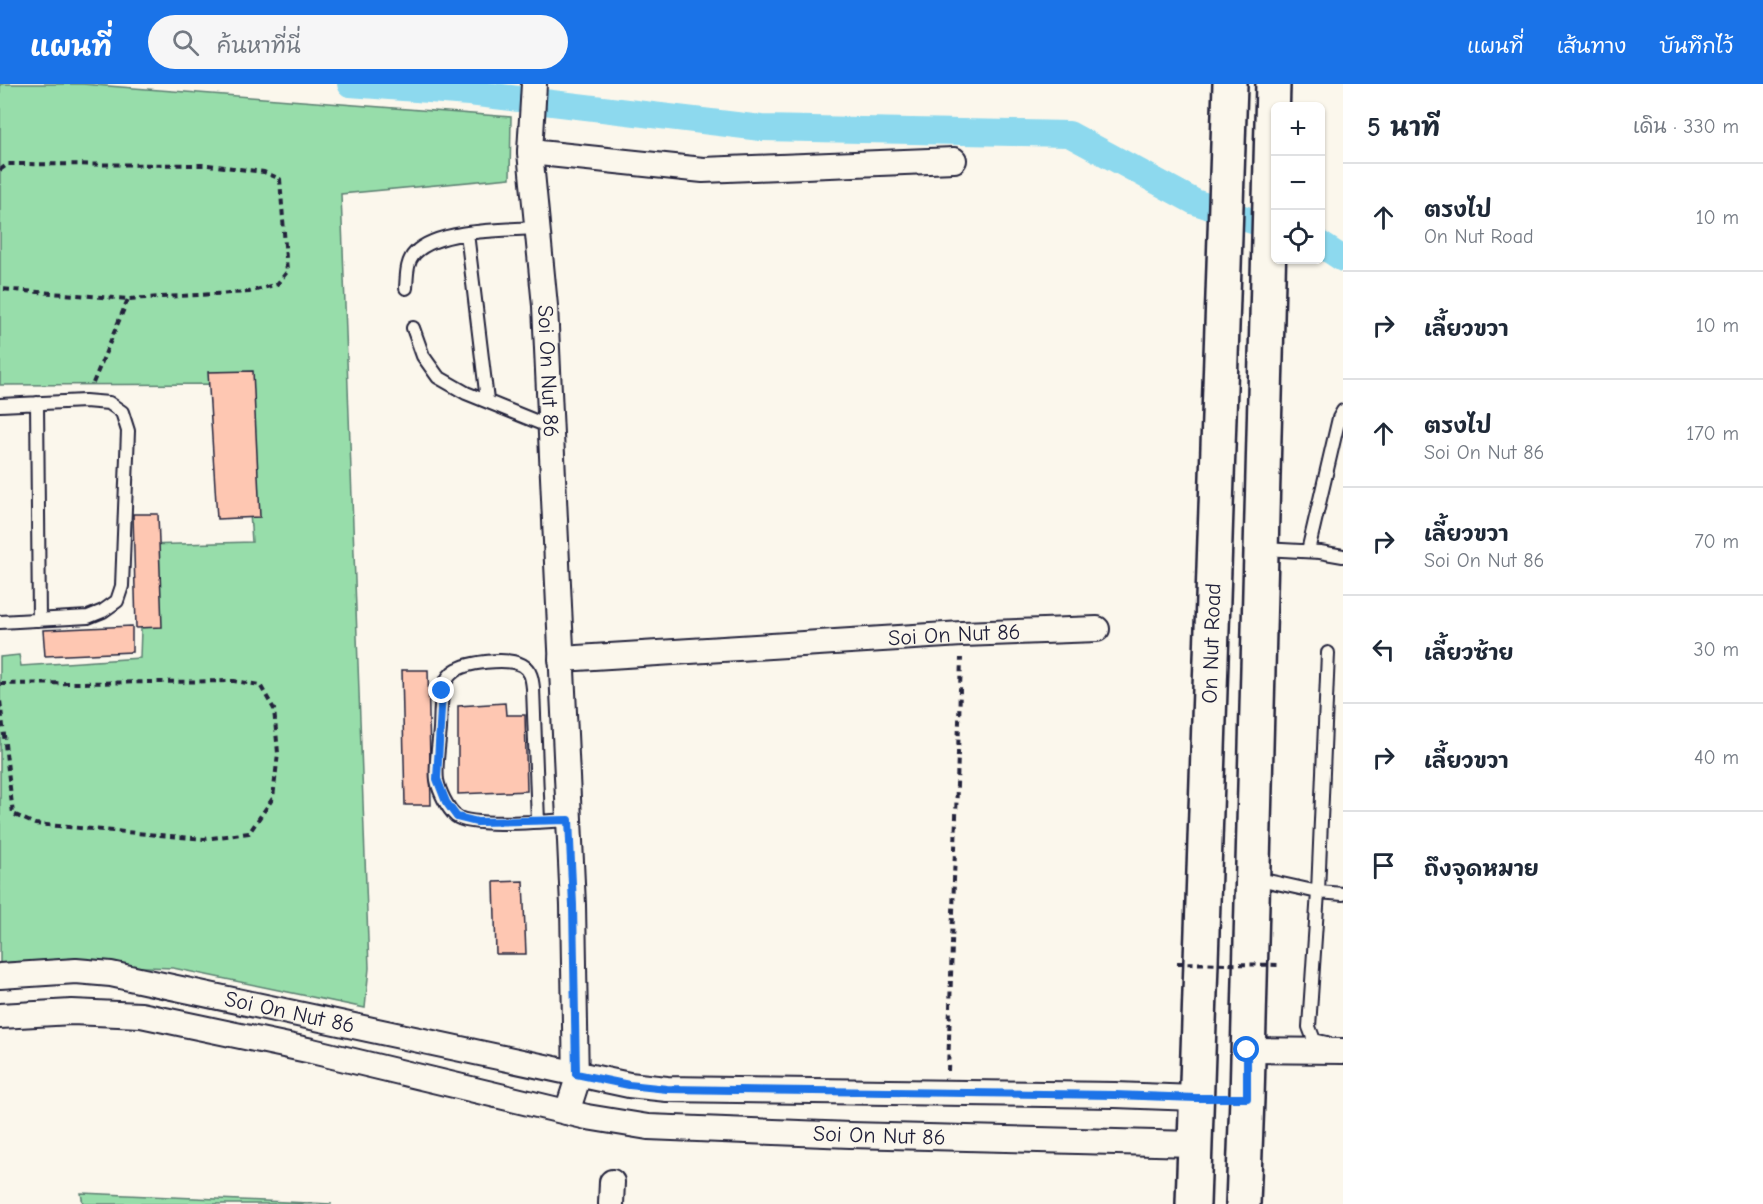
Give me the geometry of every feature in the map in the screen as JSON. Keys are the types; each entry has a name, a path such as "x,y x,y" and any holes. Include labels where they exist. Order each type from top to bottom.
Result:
{"main road":[{"name":"On Nut Road","path":"1193,1204 1230,87"},
{"name":"On Nut Road","path":"1243,1204 1272,88"},
{"path":"1196,1098 1247,1098"},
{"path":"1194,1144 1245,1143"}],"street":[{"name":"Soi On Nut 86","path":"534,84 530,152 545,306 573,905 576,1084 567,1112"},
{"path":"530,152 703,170 954,160"},
{"name":"Soi On Nut 86","path":"561,659 962,633 1097,629"},
{"name":"Soi On Nut 86","path":"0,976 76,971 111,974 629,1085 667,1089 1196,1098"},
{"name":"Soi On Nut 86","path":"0,1016 72,1012 141,1015 312,1051 567,1112 648,1127 1194,1144"},
{"path":"1247,1050 1343,1052"}],"lane":[{"path":"406,288 408,264 415,252 431,242 467,232 537,228"},
{"path":"467,232 487,400"},
{"path":"413,328 423,356 438,377 466,393 550,427"},
{"path":"0,405 85,400 109,403 122,412 128,431 122,586 117,601 104,611 88,617 0,622"},
{"path":"37,403 39,620"},
{"path":"1308,551 1339,418 1343,411"},
{"path":"1261,549 1308,551 1343,556"},
{"path":"1328,653 1318,892 1309,1027 1314,1040 1324,1043 1343,1043"},
{"path":"538,822 533,688 530,673 522,664 507,661 464,665 450,674 442,691 437,779 446,802 457,817 477,822 538,822 569,820"},
{"path":"1253,878 1318,892 1343,894"}],"path":[{"path":"0,170 8,164 208,165 264,172 280,179 287,272 277,284 249,292 128,299 0,289"},
{"path":"85,400 128,299"},
{"path":"948,1074 962,633"},
{"path":"0,684 234,681 260,685 274,709 278,753 273,798 249,833 204,838 35,824 13,814 0,700"},
{"path":"1177,963 1279,965"}],"green space":[{"path":"0,84 82,84 511,117 510,178 341,194 369,968 365,1008 173,968 13,962 0,964 0,657 19,655 21,666 140,658 144,545 252,542 241,384 0,385"},
{"path":"81,1193 332,1204 83,1204"}],"building":[{"path":"253,371 260,517 217,519 208,372"},
{"path":"133,514 158,514 162,627 136,628"},
{"path":"132,626 132,652 45,656 43,630"},
{"path":"402,670 428,670 431,805 405,805"},
{"path":"505,703 506,715 525,715 527,791 458,794 458,706"},
{"path":"523,881 526,954 496,954 494,882"}],"waterway":[{"path":"350,84 469,93 761,128 1069,134 1195,202 1271,227"},
{"path":"1325,247 1343,259"}],"route":[{"path":"442,691 437,779 446,802 457,817 477,822 569,820 576,1074 629,1085 667,1089 1247,1098 1247,1050"}]}
